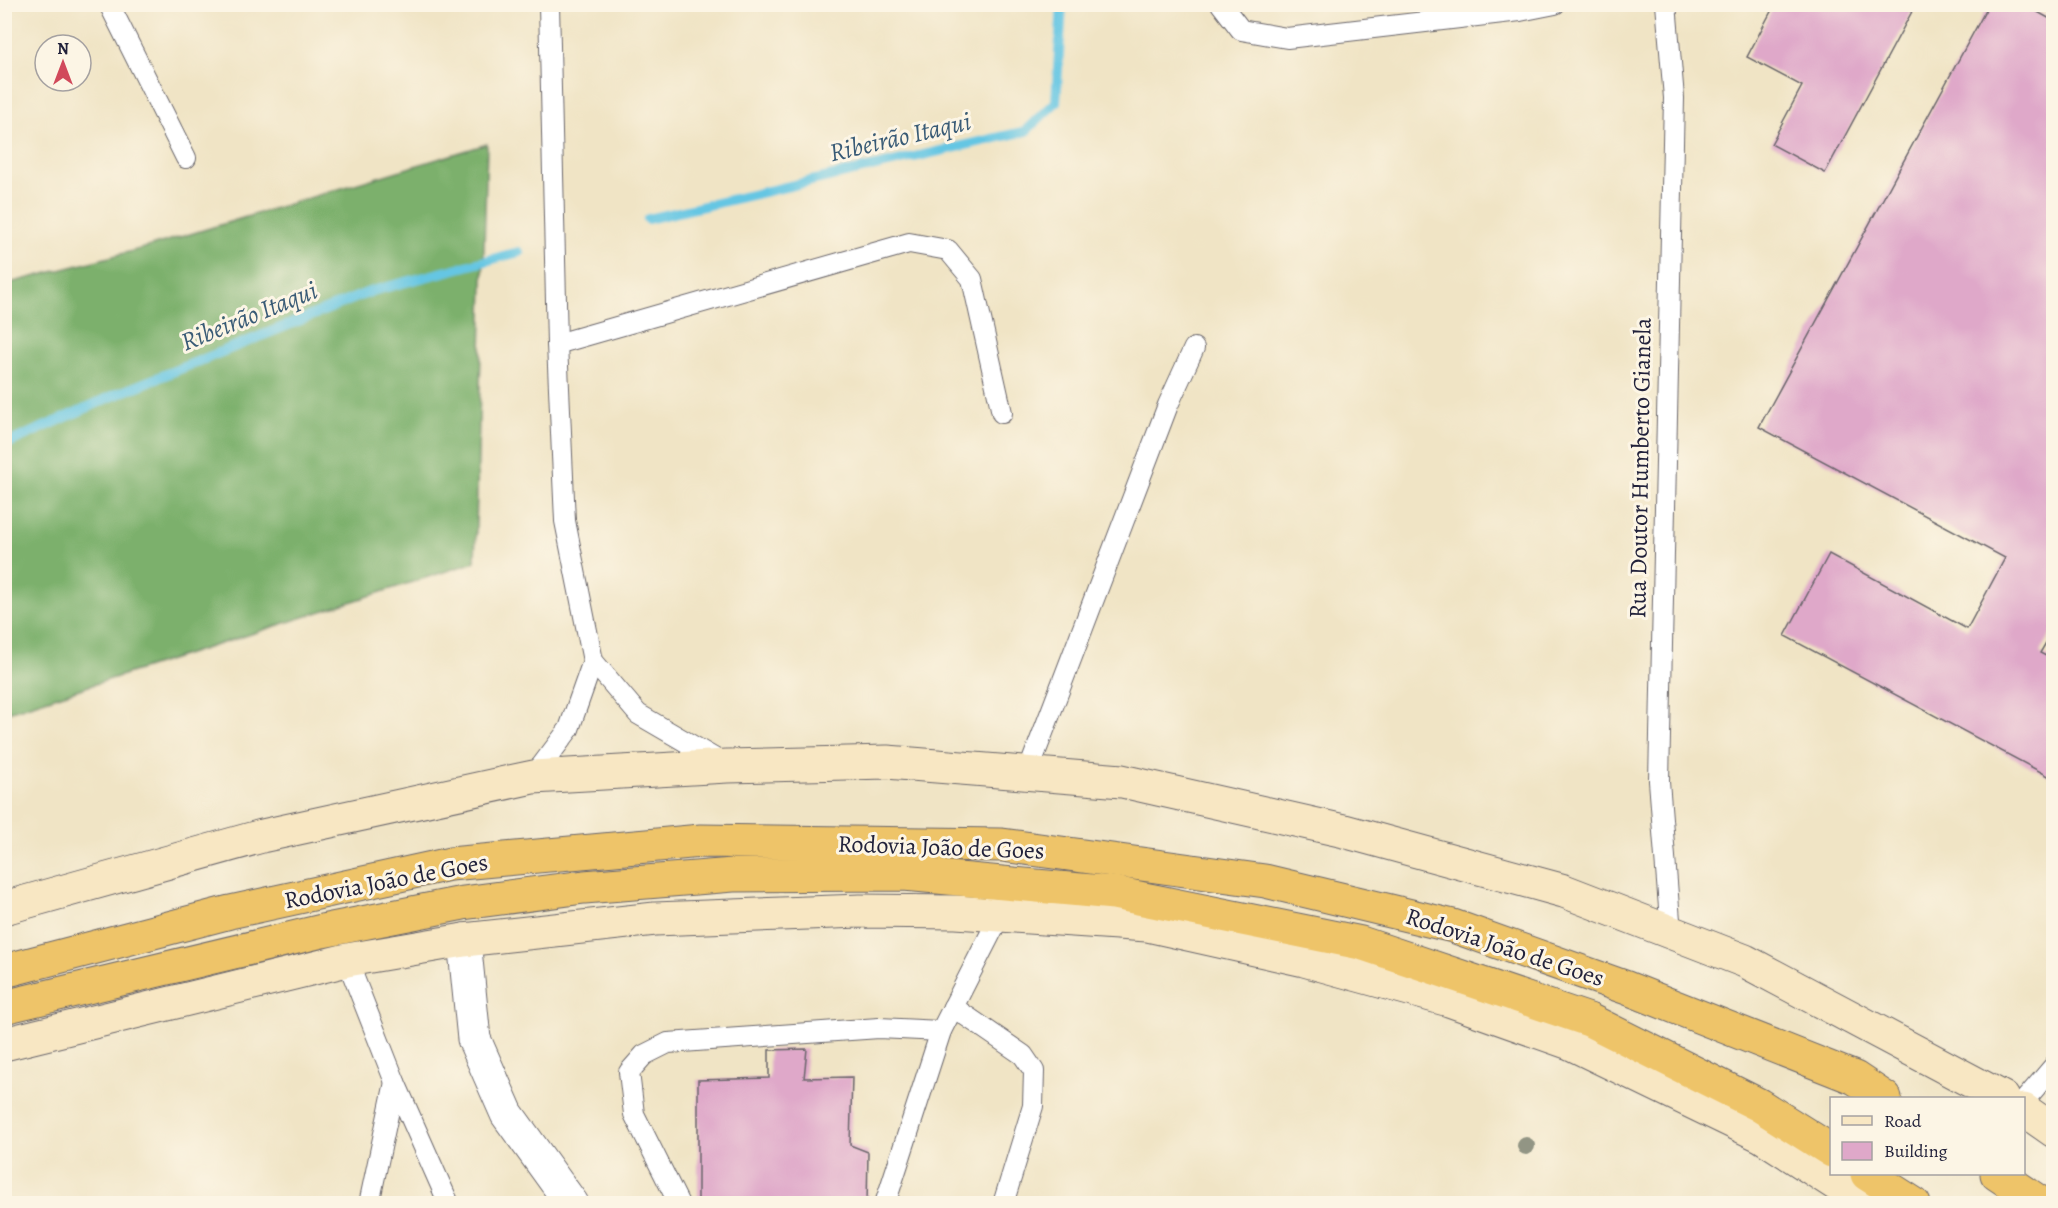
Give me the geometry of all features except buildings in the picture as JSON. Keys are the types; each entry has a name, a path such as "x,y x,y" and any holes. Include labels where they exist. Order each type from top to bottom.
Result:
{"highway":[{"name":"Rodovia João de Goes","path":"4,971 230,912 450,864 701,841 1002,845 1265,881 1453,926 1627,988 1855,1078 1884,1097"},
{"name":"Rodovia João de Goes","path":"4,1007 322,931 463,903 584,887 733,875 904,874 1114,893 1361,943 1589,1020 1759,1105 1830,1150"},
{"path":"1870,1175 1914,1203"},
{"path":"2000,1175 2042,1203"}],"street":[{"path":"4,908 262,836 532,777 727,766 887,762 1122,780 1344,831 1564,891 1745,961 2001,1097"},
{"path":"4,1044 347,960 464,940 655,919 860,911 956,912 1147,925 1326,966 1449,1000 1570,1043 1762,1136 1867,1203"},
{"path":"464,940 474,1039 507,1114 572,1203"},
{"path":"2025,1111 2054,1131"}],"lane":[{"path":"109,4 186,158"},
{"path":"549,4 557,344 565,521 593,661 638,714 727,766"},
{"path":"1221,4 1241,30 1287,38 1520,11 1555,4"},
{"name":"Rua Doutor Humberto Gianela","path":"1666,4 1674,98 1659,780 1671,933"},
{"path":"557,344 909,243 948,250 972,279 1002,413"},
{"path":"1028,772 1168,405 1194,348"},
{"path":"532,777 569,729 593,661"},
{"path":"885,1203 940,1031 995,925"},
{"path":"347,960 395,1082 449,1203"},
{"path":"953,1007 1023,1055 1034,1071 1033,1106 1004,1203"},
{"path":"679,1203 634,1114 629,1072 644,1055 668,1043 879,1028 940,1031"},
{"path":"2025,1100 2054,1066"},
{"path":"369,1203 395,1082"}],"green space":[{"path":"487,144 475,562 5,713 5,283 144,248"}],"waterway":[{"name":"Ribeirão Itaqui","path":"648,219 1026,131 1056,102 1062,4"},
{"name":"Ribeirão Itaqui","path":"4,445 115,395 372,291 519,252"}]}
